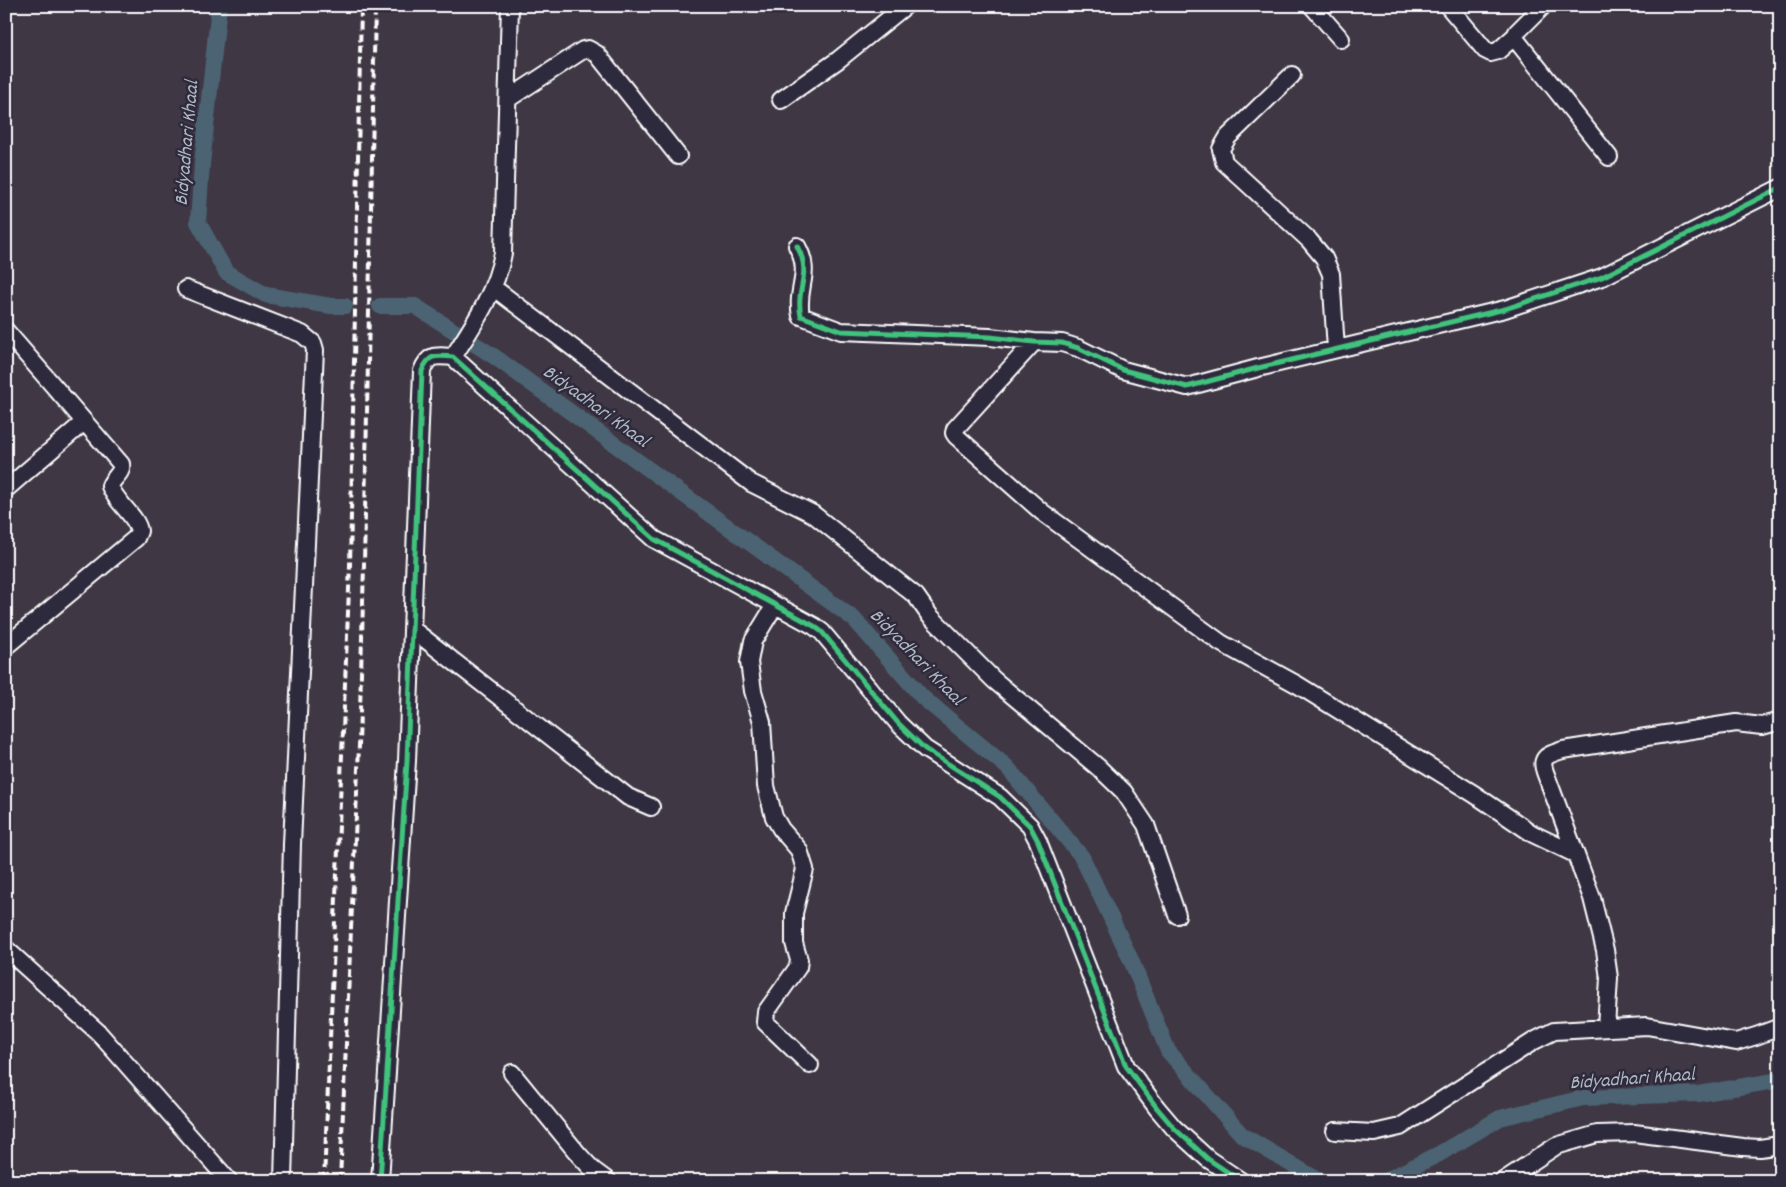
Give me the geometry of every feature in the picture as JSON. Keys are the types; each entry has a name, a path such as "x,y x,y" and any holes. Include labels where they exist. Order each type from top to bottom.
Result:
{"street":[{"path":"453,357 494,288 500,272 503,253 510,6"},
{"path":"781,100 838,60 905,6"},
{"path":"1312,6 1341,39"},
{"path":"1448,6 1486,50 1491,53 1498,51 1515,36 1543,6"},
{"path":"1515,36 1609,157"},
{"path":"508,99 583,50 588,49 597,54 678,156"},
{"path":"1292,75 1228,137 1221,149 1224,162 1308,240 1324,258 1331,274 1336,349"},
{"path":"797,246 803,257 805,270 798,301 801,316 841,331 990,337 1062,343 1078,348 1123,370 1187,387 1505,309 1602,277 1780,188"},
{"path":"494,288 751,483 813,514 916,596 930,616 994,680 1099,768 1124,792 1146,825 1176,914"},
{"path":"186,289 302,334 313,343 315,350 292,844 283,1181"},
{"path":"6,331 121,464 122,468 110,486 114,495 138,527 137,536 6,646"},
{"path":"1034,342 955,429 954,433 956,436 1042,512 1221,643 1298,685 1474,794 1533,834 1575,854"},
{"path":"380,1181 407,761 422,370 426,361 434,356 453,357 654,539 822,632 898,723 925,749 1000,797 1030,826 1126,1066 1174,1128 1208,1159 1237,1180"},
{"path":"6,489 84,422"},
{"path":"775,605 753,641 749,662 753,691 762,722 766,786 774,818 799,850 805,869 794,913 794,943 799,960 798,967 766,1012 765,1022 810,1065"},
{"path":"412,629 628,797 651,807"},
{"path":"1606,1028 1609,978 1605,950 1592,898 1542,766 1546,756 1563,750 1736,724 1762,726 1780,721"},
{"path":"6,950 98,1032 229,1181"},
{"path":"1335,1131 1374,1132 1400,1127 1545,1034 1554,1031 1647,1026 1736,1042 1780,1027"},
{"path":"512,1073 579,1155 593,1170 608,1181"},
{"path":"1504,1181 1556,1146 1597,1134 1634,1133 1743,1147 1760,1148 1780,1145"}],"waterway":[{"name":"Bidyadhari Khaal","path":"219,6 202,164 198,222 226,272 266,295 331,306 345,306"},
{"name":"Bidyadhari Khaal","path":"380,306 415,306 495,357 854,619 923,698 1007,767 1082,857 1131,960 1168,1051 1242,1135 1322,1181"},
{"name":"Bidyadhari Khaal","path":"1385,1181 1439,1154 1500,1118 1583,1098 1698,1094 1780,1080"}],"railway":[{"path":"324,1181 350,565 361,6"},
{"path":"340,1181 359,746 375,6"}],"cycle path":[{"path":"797,246 804,265 800,297 801,316 841,331 990,337 1062,343 1078,348 1123,370 1187,387 1258,368 1505,309 1602,277 1780,188"},
{"path":"380,1181 407,761 422,371 430,358 442,356 453,357 654,539 822,632 898,723 925,749 1000,797 1030,826 1038,841 1126,1066 1174,1128 1208,1159 1241,1181"}]}
